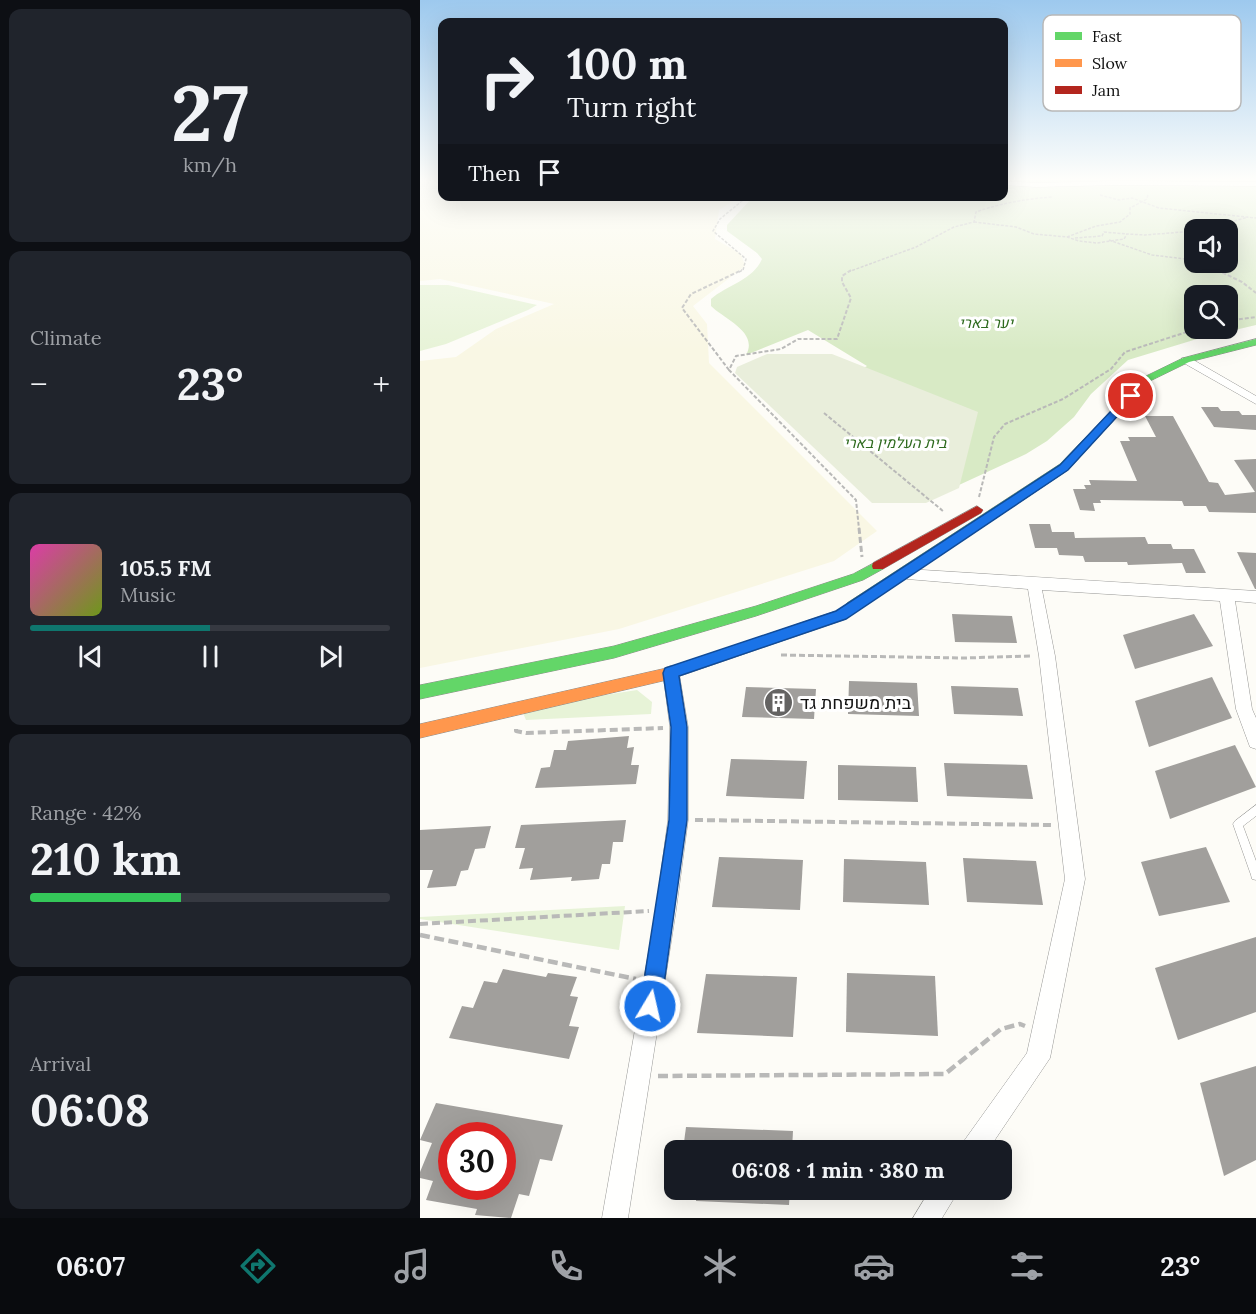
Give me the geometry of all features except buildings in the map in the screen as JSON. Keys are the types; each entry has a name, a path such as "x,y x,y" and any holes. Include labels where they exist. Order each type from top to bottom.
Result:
{"street":[{"path":"420,692 614,652 756,611 858,577 957,522 1036,473 1082,434 1117,392 1143,368 1182,350 1256,330"},
{"path":"420,732 671,673 841,615 907,574 1064,467 1147,379 1186,360 1256,342"},
{"path":"1186,360 1256,401"},
{"path":"907,574 1256,597"},
{"path":"980,1140 1038,1058 1075,879 1047,656 1034,584"},
{"path":"1227,596 1244,709 1256,741"},
{"path":"615,1218 666,910 678,820 679,727 671,673"},
{"path":"926,1218 939,1200"}],"lane":[{"path":"1256,810 1238,824 1256,875"}],"path":[{"path":"720,237 746,259 743,270 691,294 682,308 699,325 729,370 856,500 863,553 858,577"},
{"path":"729,370 735,356 781,350 798,339 837,339 844,327 843,310 851,298 842,282 842,276 851,270 916,247 935,237"},
{"path":"1063,237 1083,239 1097,237"},
{"path":"1067,237 1097,243 1124,239 1125,237"},
{"path":"1109,240 1152,255 1184,259"},
{"path":"1223,273 1242,282 1256,293"},
{"path":"1238,319 1256,317"},
{"path":"976,510 994,437 1005,424 1063,399 1111,369 1125,352 1184,332"},
{"path":"824,413 957,522"},
{"path":"778,655 964,658 1047,656"},
{"path":"516,709 516,731 526,733 679,727"},
{"path":"678,820 1069,825"},
{"path":"420,924 666,910"},
{"path":"420,936 654,982"},
{"path":"639,1076 945,1074 1001,1029 1020,1024 1044,1031"}],"shaded area":[{"path":"420,237 715,237 715,239 741,254 745,266 693,306 707,324 709,363 877,531 834,561 619,629 420,668 420,361 456,357 496,329 554,304 440,279 420,281"}],"green space":[{"name":"יער בארי","path":"735,237 1184,237 1184,273 1238,273 1238,237 1256,237 1256,325 1238,329 1238,285 1184,285 1184,339 1197,339 1128,360 1091,394 1074,417 1047,441 1026,454 946,491 859,371 867,366 808,330 746,355 749,347 748,339 738,327 711,306 711,299 746,277 762,259"},
{"path":"420,285 448,285 537,305 446,344 420,351"},
{"name":"בית העלמין בארי","path":"767,354 832,354 978,412 959,488 926,503 872,503 735,373 737,367"},
{"path":"637,690 652,702 651,714 526,720 521,708"},
{"path":"625,906 619,950 420,919 420,917"}],"traffic: fast":[{"path":"852,607 1064,467 1147,379 1186,360 1256,342"},
{"path":"420,692 614,652 756,611 858,577 878,566"}],"traffic: slow":[{"path":"420,731 671,673 841,615 852,607"}],"traffic: jam":[{"path":"878,566 977,510"}],"place":[{"name":"בית משפחת גד","path":"779,703"}],"route":[{"path":"650,1006 678,820 679,727 671,673 841,615 907,574 1064,467 1131,396"}]}
